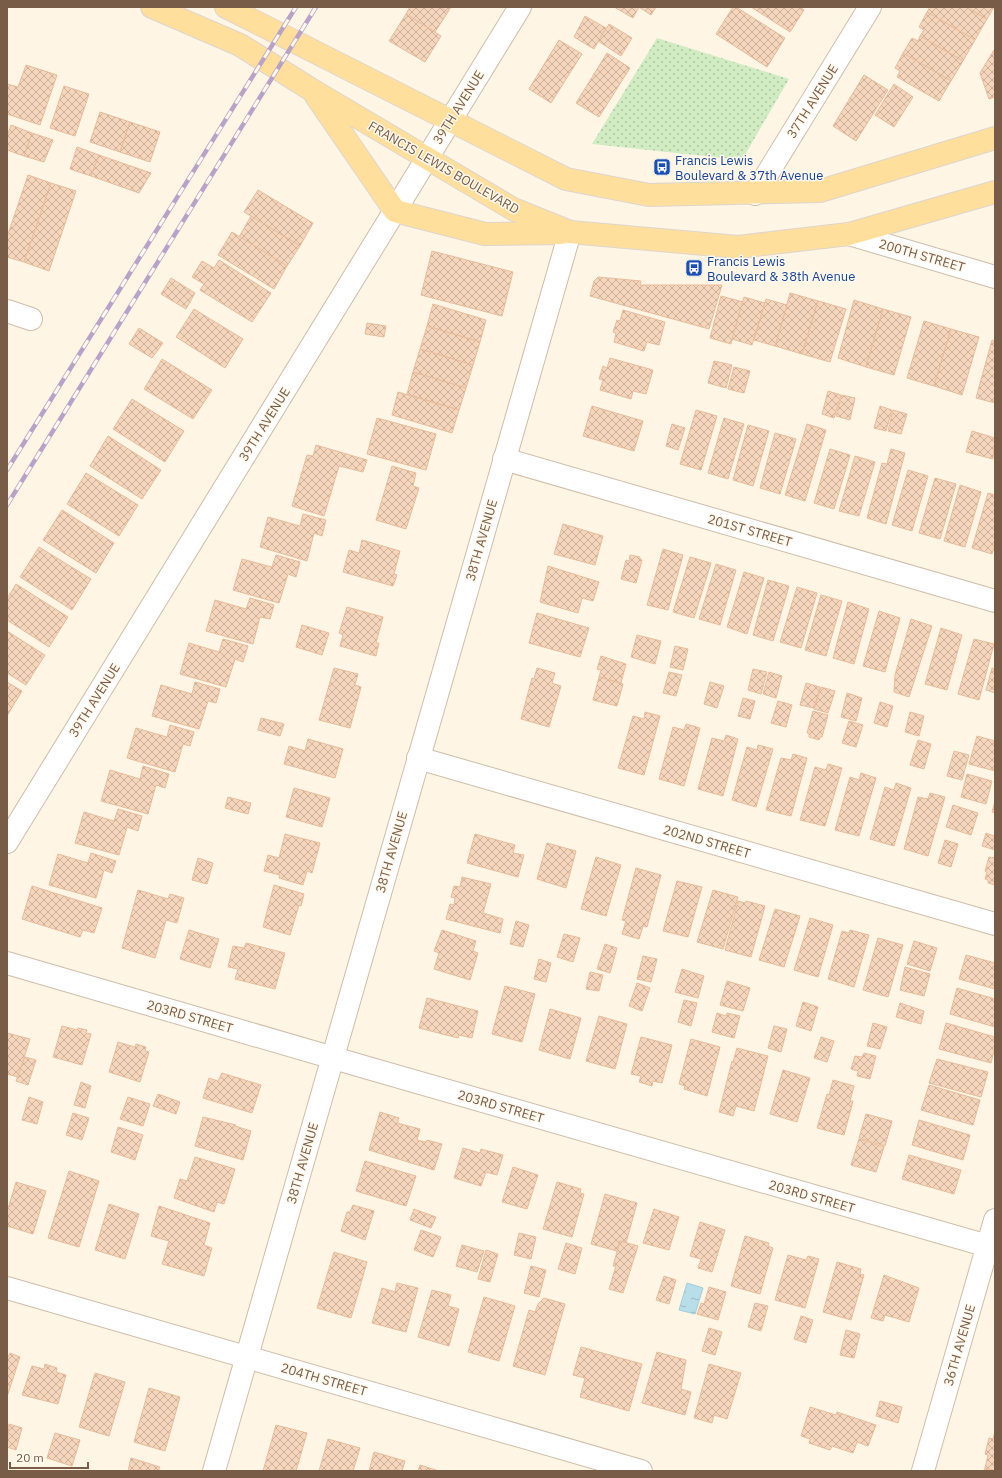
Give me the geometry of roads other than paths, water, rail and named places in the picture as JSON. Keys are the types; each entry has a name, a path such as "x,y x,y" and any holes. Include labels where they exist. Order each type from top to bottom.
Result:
{"main road":[{"name":"FRANCIS LEWIS BOULEVARD","path":"152,7 240,46 513,208 570,232 738,247 849,234 995,192"},
{"path":"226,7 566,179 650,195 820,192 995,138"},
{"path":"312,90 395,211 485,234 570,232"}],"street":[{"name":"39TH AVENUE","path":"7,842 520,7"},
{"name":"37TH AVENUE","path":"755,194 870,7"},
{"name":"38TH AVENUE","path":"214,1471 570,232"},
{"name":"200TH STREET","path":"849,234 995,276"},
{"path":"7,311 31,319"},
{"name":"201ST STREET","path":"504,459 995,601"},
{"name":"202ND STREET","path":"418,758 995,924"},
{"name":"203RD STREET","path":"7,963 991,1247"},
{"name":"36TH AVENUE","path":"923,1471 991,1247 995,1220"},
{"name":"204TH STREET","path":"7,1288 247,1356 641,1471"}],"water":[{"path":"687,1283 703,1288 695,1314 679,1310"}],"railway":[{"path":"7,470 296,7"},
{"path":"7,505 316,7"}],"place":[{"name":"Francis Lewis Boulevard & 37th Avenue","path":"662,167"},
{"name":"Francis Lewis Boulevard & 38th Avenue","path":"694,268"}]}
